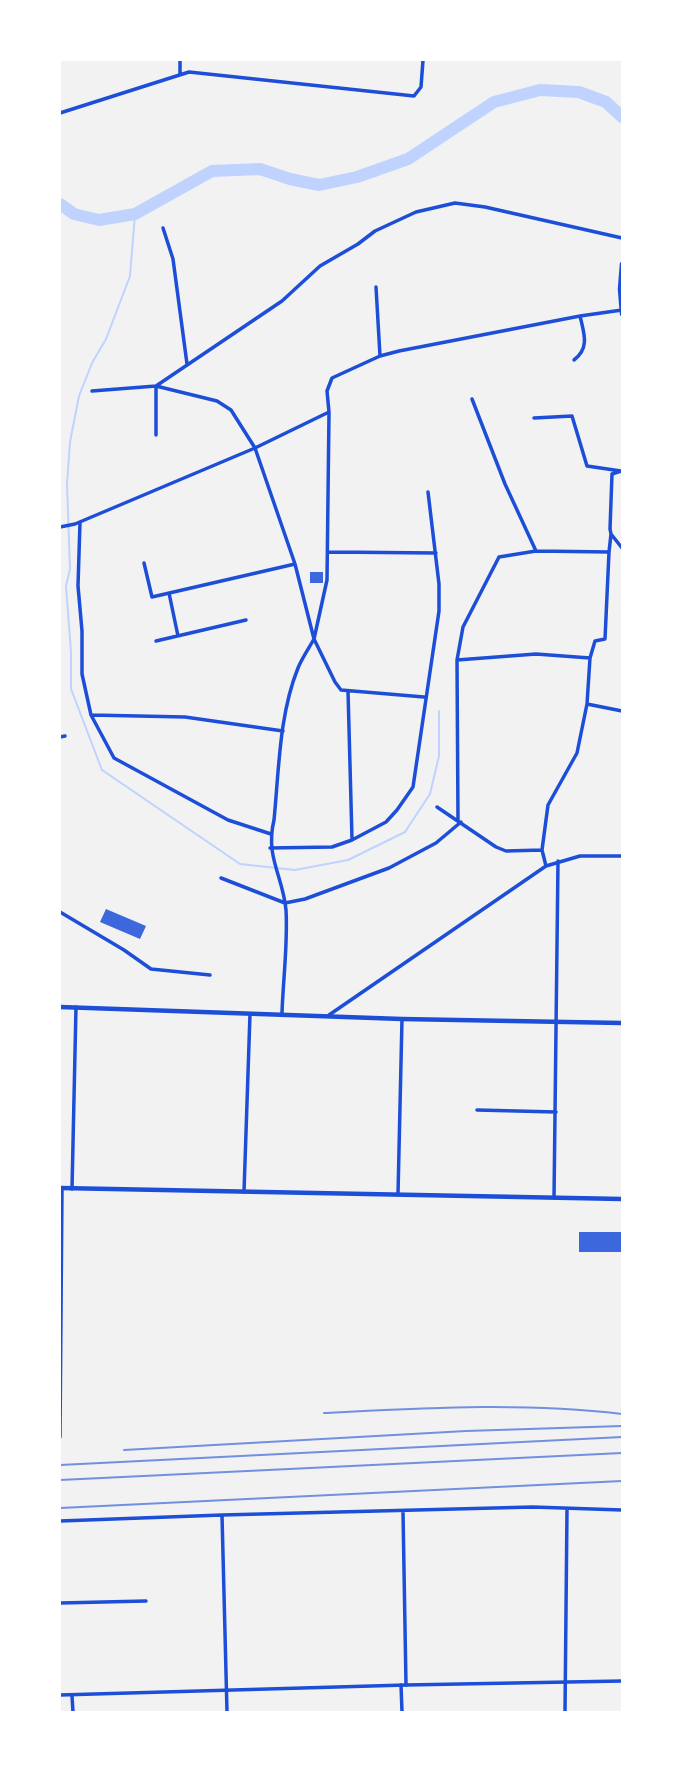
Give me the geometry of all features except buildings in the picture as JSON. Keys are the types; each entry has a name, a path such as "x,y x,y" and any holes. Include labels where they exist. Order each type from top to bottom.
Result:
{"main road":[{"path":"622,264 622,312"},
{"path":"60,1007 402,1019 622,1023"},
{"path":"61,1188 622,1199"}],"street":[{"path":"180,60 180,74"},
{"path":"60,113 189,72 414,96 419,92 424,60"},
{"path":"156,386 282,301 320,266 375,231 416,212 455,203 485,206 622,238"},
{"path":"163,228 173,259 187,364"},
{"path":"376,287 380,356"},
{"path":"282,1013 285,903 270,848 271,834 283,731 298,668 314,639 327,580 327,391 332,379 380,356 580,316 622,312"},
{"path":"574,360 582,354 586,343 580,316"},
{"path":"156,386 156,435"},
{"path":"92,391 156,386 217,401 231,410 255,448 295,564 314,639 335,682 341,690 424,698"},
{"path":"472,399 505,484 536,551"},
{"path":"60,527 75,524 255,448 329,412"},
{"path":"534,418 572,416 587,466 622,470"},
{"path":"546,866 542,850 548,805 577,753 587,704 590,658 595,641 605,639 612,474 622,470"},
{"path":"270,848 332,847 352,840 386,822 413,787 424,698 439,611 439,584 428,492"},
{"path":"80,520 78,586 82,674 91,715 114,758 228,820 271,834"},
{"path":"611,534 622,548"},
{"path":"221,878 285,903 305,899 389,868 436,843 459,821 457,660 463,627 499,556 536,551 609,552"},
{"path":"329,552 436,553"},
{"path":"144,563 152,597 295,564"},
{"path":"169,593 178,636"},
{"path":"156,641 246,620"},
{"path":"457,660 536,654 590,658"},
{"path":"348,691 352,840"},
{"path":"587,704 622,711"},
{"path":"91,715 185,717 283,731"},
{"path":"437,807 496,847 506,851 542,850"},
{"path":"329,1015 546,866 580,856 622,856"},
{"path":"554,1198 558,861"},
{"path":"60,912 124,950 151,970 210,975"},
{"path":"72,1189 76,1007"},
{"path":"244,1192 250,1012"},
{"path":"398,1194 402,1019"},
{"path":"477,1110 556,1112"},
{"path":"60,1437 61,1188"},
{"path":"60,1521 533,1507 622,1510"},
{"path":"565,1713 567,1509"},
{"path":"402,1713 403,1511"},
{"path":"222,1515 227,1713"},
{"path":"60,1603 146,1601"},
{"path":"60,1696 622,1681"},
{"path":"72,1696 73,1713"}],"waterway":[{"path":"60,204 74,214 99,220 135,214 212,171 260,169 319,185 357,177 408,159 494,102 540,90 579,92 606,102 622,117"},
{"path":"135,214 130,276 106,339 92,363 79,396 70,442 67,484 70,569 66,586 71,689 102,770 240,864 295,870 348,860 405,832 430,794 439,756 439,711"}],"railway":[{"path":"324,1413 511,1407 622,1414"},
{"path":"124,1450 466,1431 622,1426"},
{"path":"60,1465 622,1437"},
{"path":"60,1480 622,1453"},
{"path":"60,1508 622,1481"}]}
